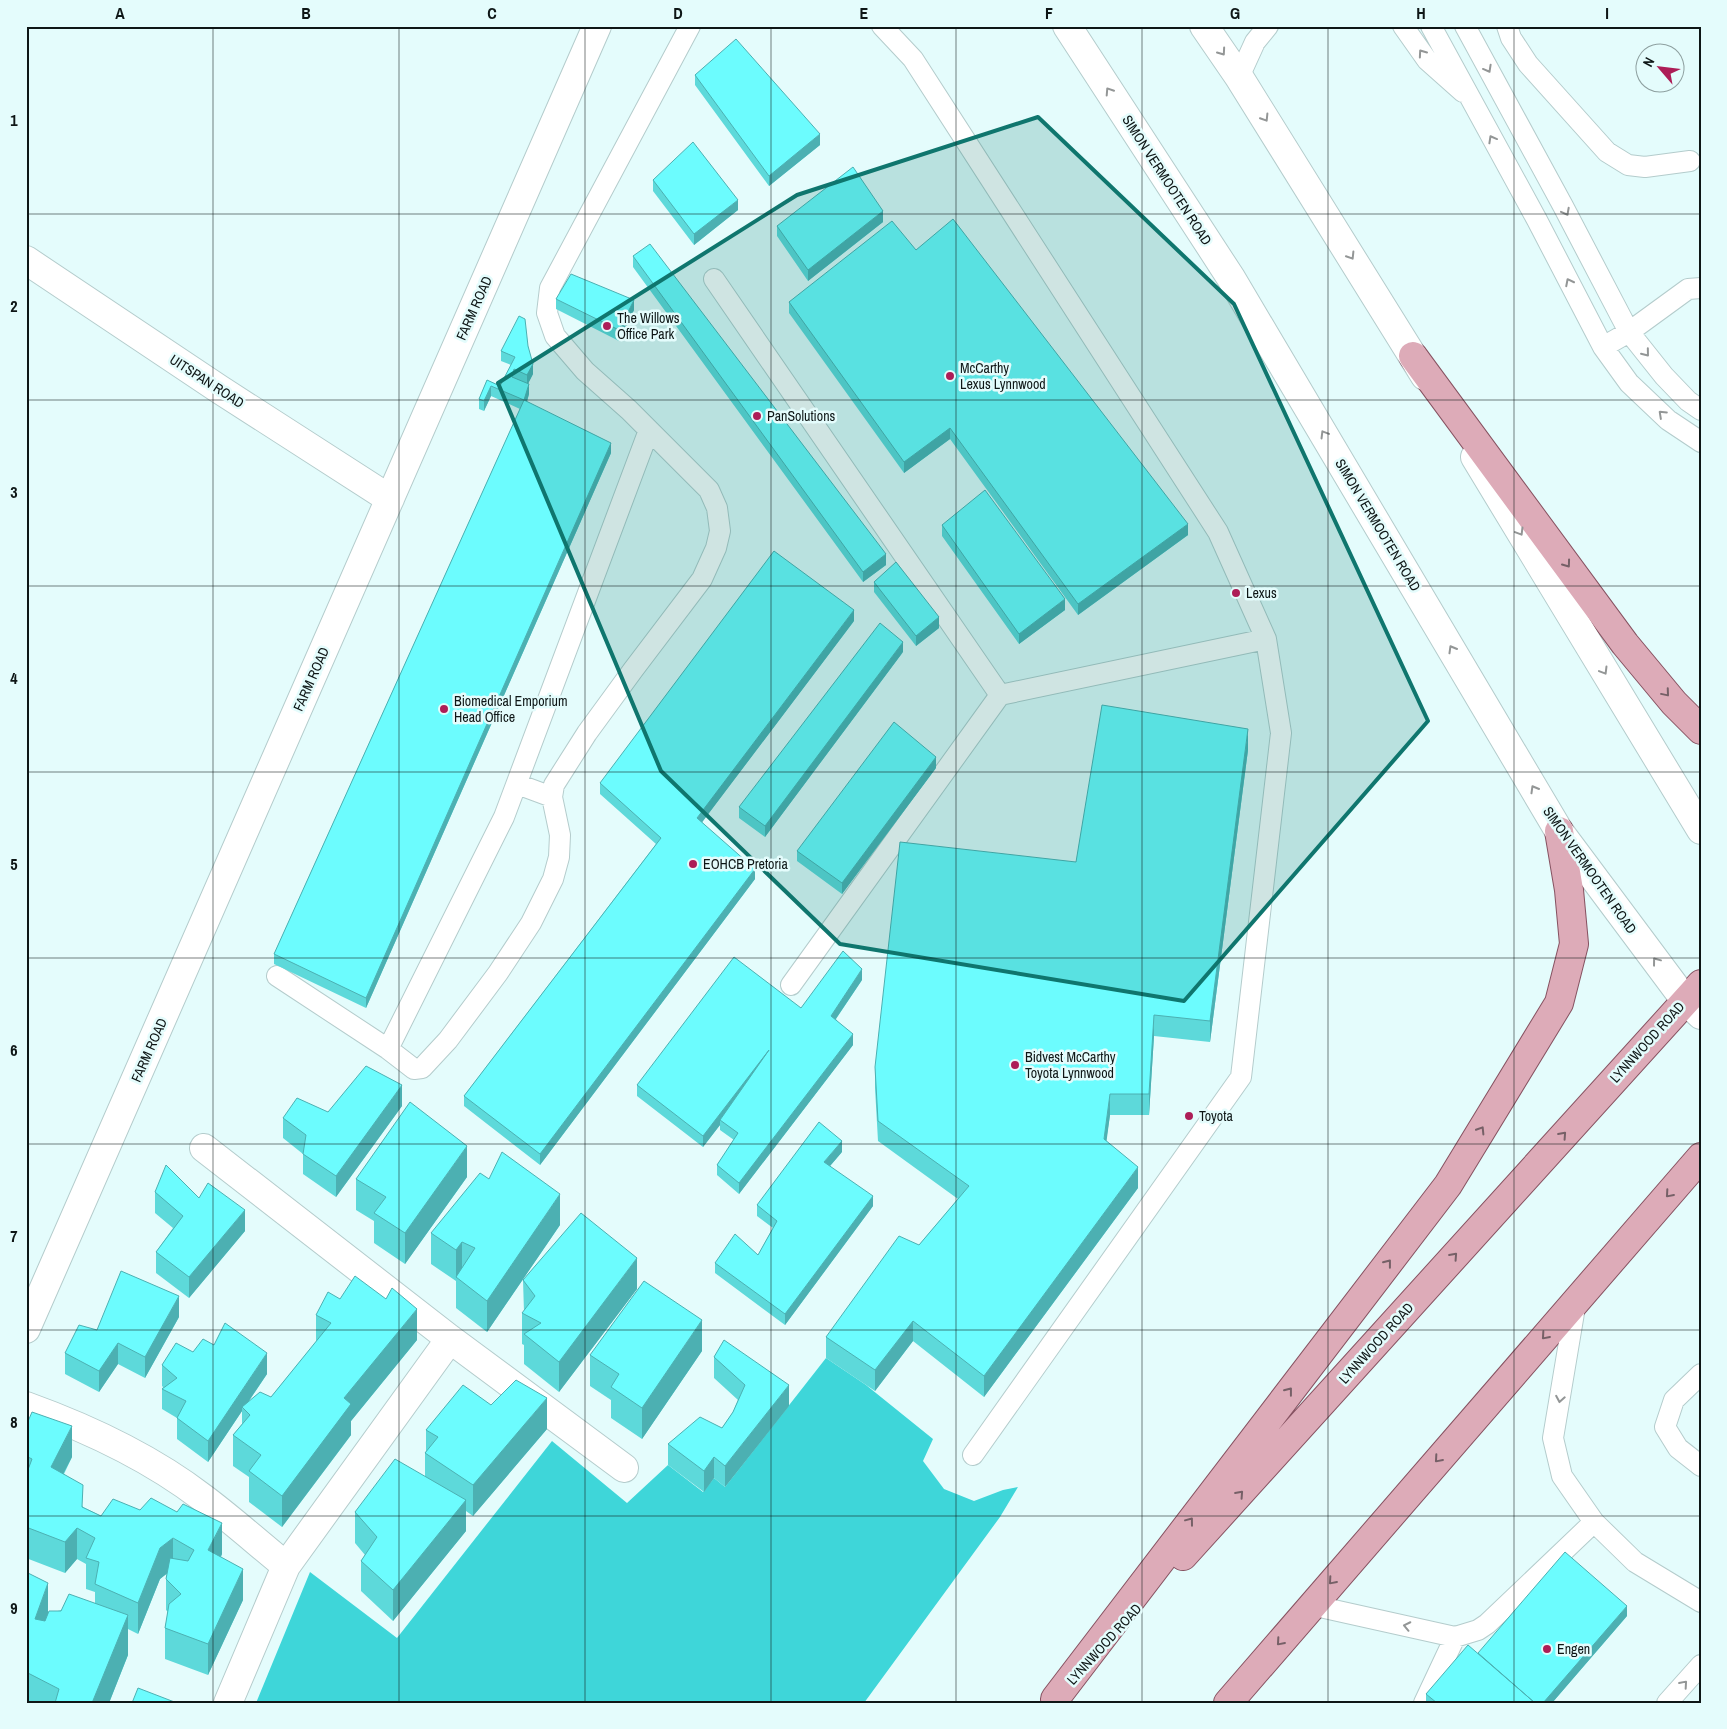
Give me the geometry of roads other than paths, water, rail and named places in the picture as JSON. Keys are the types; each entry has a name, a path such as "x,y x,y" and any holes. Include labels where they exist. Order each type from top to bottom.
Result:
{"main road":[{"path":"1413,356 1626,644 1674,703 1701,730"},
{"path":"1053,1701 1448,1185 1559,1003 1574,944 1569,890 1559,831"},
{"name":"LYNNWOOD ROAD","path":"1053,1701 1696,1000"},
{"path":"1228,1703 1701,1157"}],"street":[{"name":"SIMON VERMOOTEN ROAD","path":"1067,26 1231,278 1559,831 1696,1000"},
{"path":"1204,26 1240,77 1413,356 1701,830"},
{"name":"FARM ROAD","path":"26,1329 597,27"},
{"name":"UITSPAN ROAD","path":"26,260 211,383 390,498"},
{"path":"204,1148 450,1338 624,1468"},
{"path":"228,1703 286,1566 450,1338"},
{"path":"26,1406 49,1414 133,1452 202,1497 286,1566"}],"lane":[{"path":"277,976 414,1068 418,1070 422,1068 448,1040 498,972 531,923 553,879 559,857 560,834 552,797 554,785 582,741 632,670 698,586 709,567 720,531 717,508 709,490 629,410 585,371 555,336 547,313 550,288 690,26"},
{"path":"882,26 913,59 1218,532 1266,639 1281,733 1241,1077 974,1455"},
{"path":"1240,77 1255,42 1268,26"},
{"path":"1403,26 1427,60 1470,98"},
{"path":"1432,26 1603,347 1629,383 1668,420 1701,442"},
{"path":"1465,26 1629,332 1664,376 1688,401 1701,410"},
{"path":"1507,26 1511,38 1528,64 1606,152 1628,164 1645,167 1690,161"},
{"path":"714,279 1000,695"},
{"path":"1603,347 1629,332 1688,289 1701,288"},
{"path":"388,1050 504,817 649,430"},
{"path":"791,985 1000,695 1266,639"},
{"path":"517,784 552,797"},
{"path":"1577,1299 1553,1438 1562,1476 1594,1522 1635,1562 1701,1602"},
{"path":"1701,1374 1674,1400 1665,1427 1678,1448 1701,1466"},
{"path":"1311,1605 1455,1637 1478,1630 1487,1624 1594,1522"},
{"path":"1424,1703 1455,1637"},
{"path":"1667,1703 1701,1665"}],"place":[{"name":"The Willows Office Park","path":"607,326"},
{"name":"McCarthy Lexus Lynnwood","path":"950,376"},
{"name":"PanSolutions","path":"757,416"},
{"name":"Lexus","path":"1236,593"},
{"name":"Biomedical Emporium Head Office","path":"444,709"},
{"name":"EOHCB Pretoria","path":"693,864"},
{"name":"Bidvest McCarthy Toyota Lynnwood","path":"1015,1065"},
{"name":"Toyota","path":"1189,1116"},
{"name":"Engen","path":"1547,1649"}]}
